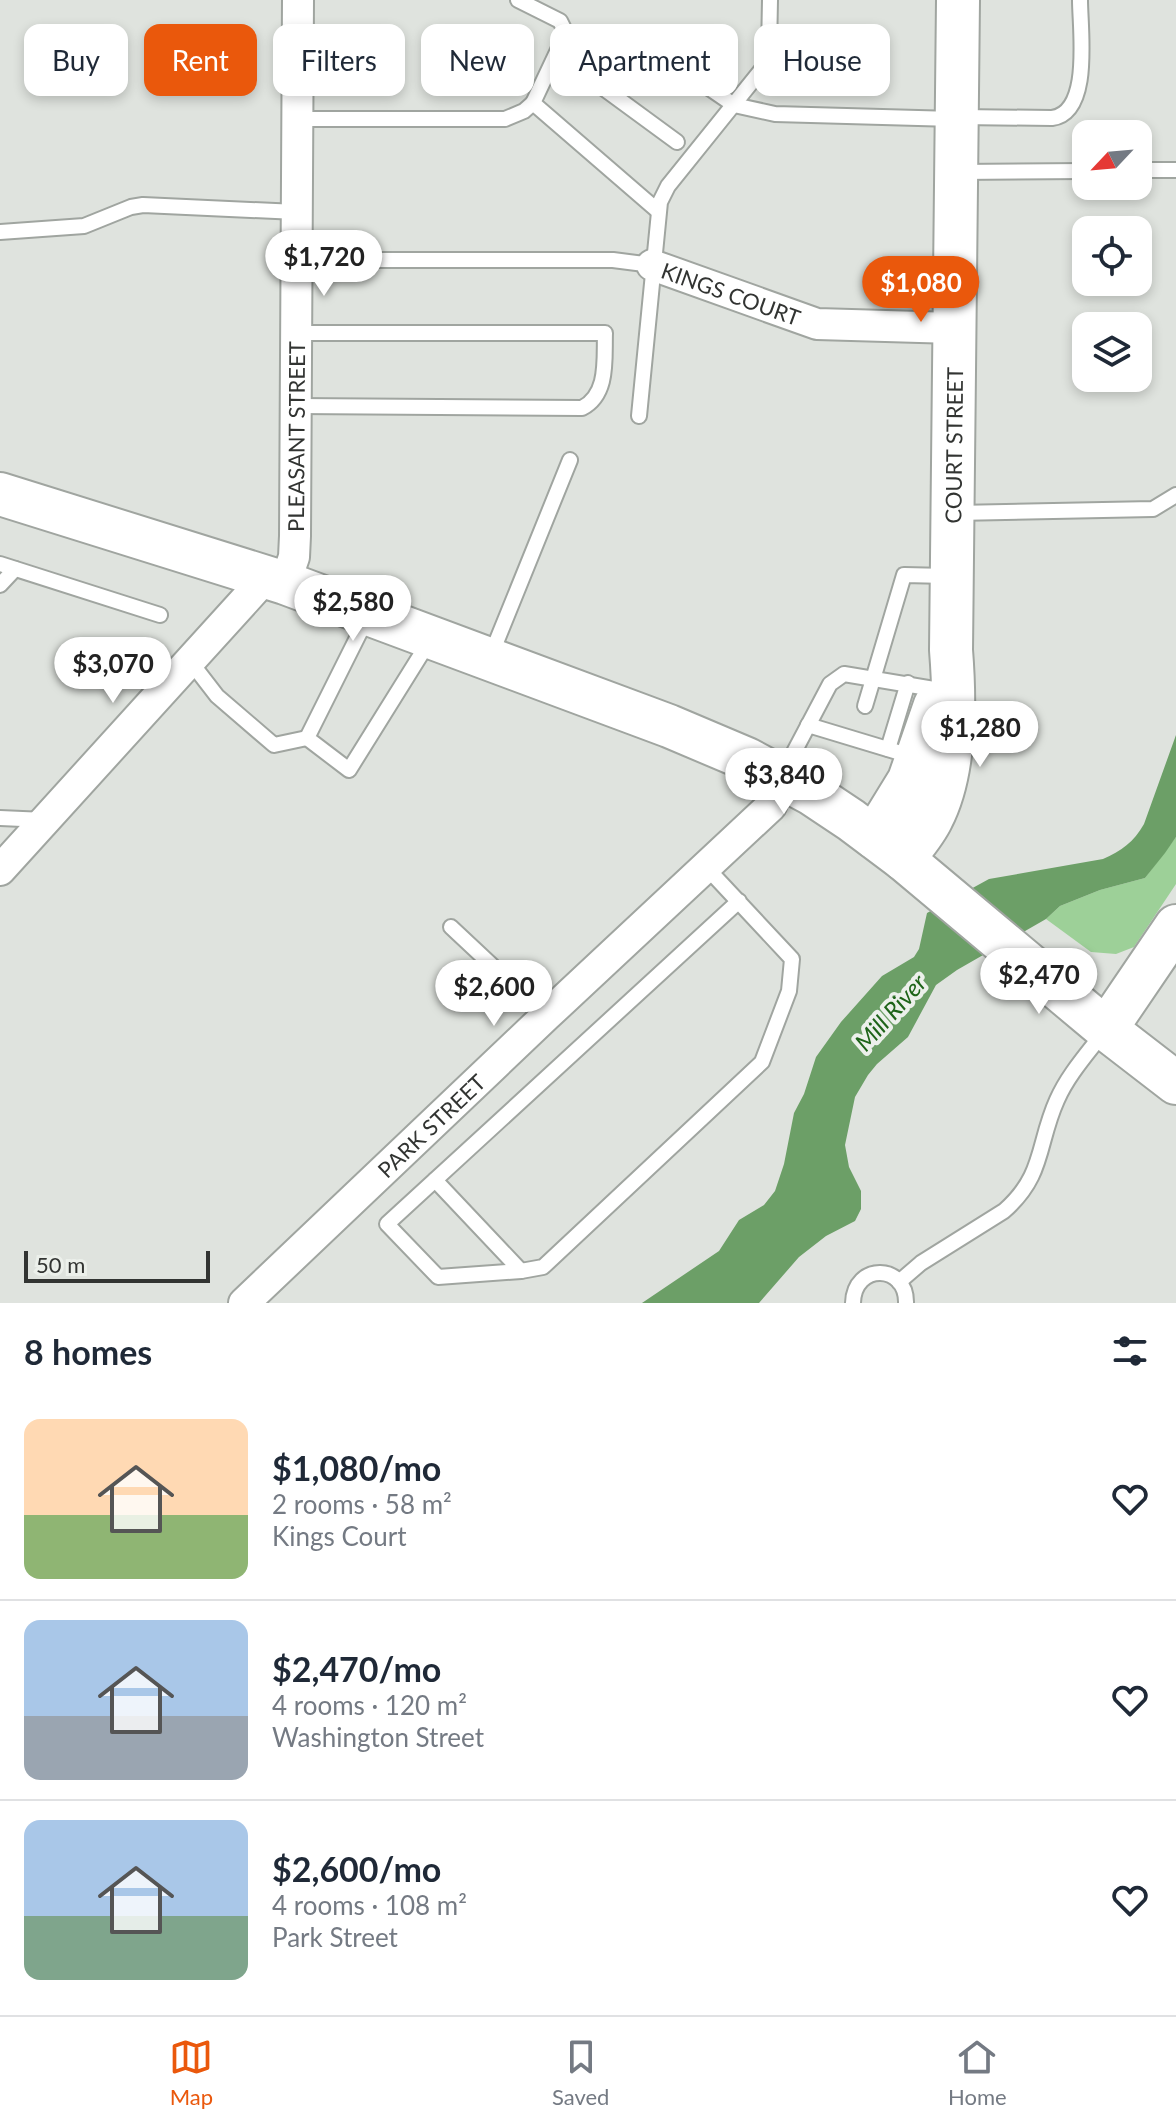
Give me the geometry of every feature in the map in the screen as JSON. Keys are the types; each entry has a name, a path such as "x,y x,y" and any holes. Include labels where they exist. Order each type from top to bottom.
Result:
{"main road":[{"name":"COURT STREET","path":"889,848 934,816 943,787 952,719 958,0"},
{"path":"1,497 276,580 696,736 781,777 829,804 889,848 1106,1029 1176,1083"},
{"name":"COURT STREET","path":"889,848 900,797 903,754 924,686 951,650"},
{"path":"1106,1029 1176,926"}],"street":[{"name":"PLEASANT STREET","path":"276,580 295,547 298,0"},
{"name":"KINGS COURT","path":"652,265 817,324 954,328"},
{"path":"0,870 190,661 276,580"},
{"name":"PARK STREET","path":"244,1303 771,806 781,777"}],"lane":[{"path":"518,0 563,24"},
{"path":"639,416 658,211 668,186 767,60 770,0"},
{"path":"721,96 734,105 785,116 1057,118 1070,110 1076,101 1080,80 1080,0"},
{"path":"298,119 505,119 524,111 533,103 550,68"},
{"path":"614,96 677,142"},
{"path":"533,103 658,211"},
{"path":"1152,170 1176,170"},
{"path":"956,172 1072,171"},
{"path":"0,232 84,226 143,205 297,212"},
{"path":"297,260 613,260 652,265"},
{"path":"296,333 605,333 601,385 590,404 582,408 296,406"},
{"path":"489,659 570,460"},
{"path":"952,513 1153,509 1176,495"},
{"path":"0,564 160,615"},
{"path":"0,585 15,569"},
{"path":"865,706 904,575 951,576"},
{"path":"307,738 369,614"},
{"path":"190,661 217,696 274,745 307,738 349,770 432,638"},
{"path":"781,777 830,684 844,674 924,686"},
{"path":"808,725 856,736 903,754"},
{"path":"0,818 46,820"},
{"path":"706,867 739,901 792,959 789,991 762,1062 543,1267 438,1277 387,1224 739,901"},
{"path":"451,927 546,1016"},
{"path":"899,1282 921,1263 1017,1200 1036,1170 1050,1118 1064,1085 1106,1029"},
{"path":"435,1180 521,1271"},
{"path":"853,1303 856,1287 870,1275 883,1273 899,1282 905,1292 906,1303"}],"shaded area":[{"path":"1176,837 1176,884 1134,947 1116,954 1091,952 1046,919 1060,906 1100,890 1145,878"}],"water":[{"name":"Mill River","path":"1176,735 1176,837 1145,878 1100,890 1060,906 1046,919 957,970 936,985 908,1037 868,1075 855,1097 845,1145 849,1167 861,1191 861,1209 855,1221 826,1236 799,1257 759,1303 642,1303 719,1251 739,1220 764,1205 775,1191 794,1113 816,1057 841,1022 882,976 914,957 919,949 927,913 989,879 1103,859 1121,849 1144,824"}]}
